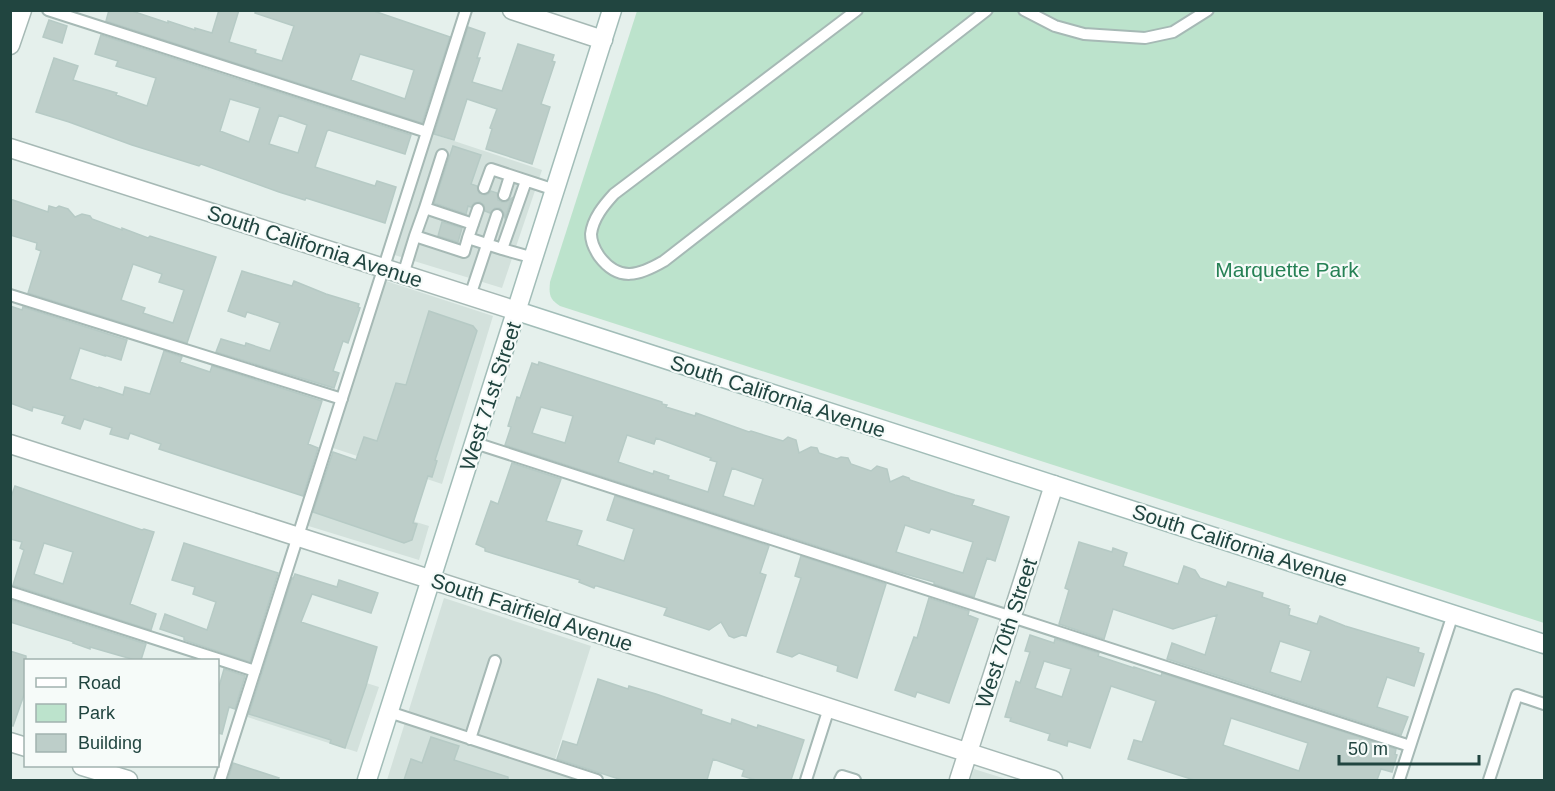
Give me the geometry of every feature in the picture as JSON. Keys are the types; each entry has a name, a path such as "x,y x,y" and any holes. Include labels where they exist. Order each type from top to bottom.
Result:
{"street":[{"path":"10,45 22,10"},
{"path":"512,10 603,40"},
{"name":"West 71st Street","path":"367,780 612,10"},
{"name":"South California Avenue","path":"10,148 1545,644"},
{"name":"South Fairfield Avenue","path":"10,444 1053,780"},
{"name":"West 70th Street","path":"958,780 1054,485"},
{"path":"88,767 128,780"}],"lane":[{"path":"48,10 427,132"},
{"path":"220,780 466,10"},
{"path":"857,10 614,194 603,207 591,236 595,251 603,262 616,272 633,274 648,270 664,261 987,10"},
{"path":"1024,10 1055,26 1084,34 1145,38 1173,32 1208,10"},
{"path":"403,275 442,155"},
{"path":"484,189 491,169 555,190"},
{"path":"504,195 510,176"},
{"path":"502,249 526,181"},
{"path":"425,208 473,224"},
{"path":"416,236 464,252 478,209"},
{"path":"470,296 497,215"},
{"path":"468,238 534,258"},
{"path":"10,295 342,399"},
{"path":"475,443 1410,746"},
{"path":"10,592 218,659"},
{"path":"1399,780 1454,614"},
{"path":"219,659 255,671"},
{"path":"470,739 495,661"},
{"path":"1489,780 1517,695 1545,704"},
{"path":"806,780 829,708"},
{"path":"388,712 597,780"},
{"path":"840,780 842,776 855,780"}],"shaded area":[{"path":"427,132 542,170 502,288 388,253"},
{"path":"380,279 493,316 442,484 327,446"},
{"path":"313,490 429,526 419,560 302,524"},
{"path":"444,598 591,646 553,766 578,774 576,780 387,780"},
{"path":"262,650 379,687 357,752 241,715"},
{"path":"974,769 1009,780 970,780"}],"green space":[{"name":"Marquette Park","path":"637,11 1544,11 1544,623 560,306 550,296 550,282"}],"building":[{"path":"109,10 129,10 168,23 168,21 212,33 219,10 239,10 229,42 282,61 294,26 255,13 256,10 371,10 450,37 422,123 106,21","holes":["360,54 414,70 405,99 351,80"]},
{"path":"49,20 67,26 62,43 43,37"},
{"path":"468,27 485,33 472,82 502,91 518,44 554,55 552,61 555,62 541,104 550,107 532,164 486,149 497,109 467,99 454,140 434,134"},
{"path":"101,35 411,135 405,154 329,130 315,167 375,186 377,181 396,187 385,223 306,198 305,200 279,192 201,164 199,166 132,145 36,112 54,58 78,66 73,80 117,93 116,95 147,106 156,78 116,66 118,61 95,54","holes":["230,99 260,108 249,142 220,131","279,115 307,125 298,153 269,144"]},
{"path":"453,146 481,155 471,184 477,186 479,193 485,195 491,191 497,193 498,200 502,202 512,198 505,218 500,208 495,208 490,213 485,211 484,205 480,202 474,203 471,207 468,206 466,214 434,203"},
{"path":"10,199 48,212 49,206 56,208 59,206 68,209 75,217 82,214 90,216 92,219 122,230 122,228 148,238 150,236 216,257 187,343 28,293 41,251 36,249 37,243 10,235","holes":["133,264 162,274 159,282 184,290 173,323 143,313 145,308 121,300"]},
{"path":"442,222 462,228 458,242 438,236"},
{"path":"242,271 292,286 294,281 359,304 360,308 348,343 343,341 333,371 339,373 334,388 216,352 221,339 245,346 246,343 270,351 280,323 247,312 245,317 228,311"},
{"path":"10,306 22,310 23,307 127,340 121,360 80,348 70,379 98,388 123,395 125,387 150,394 164,351 182,357 180,362 210,372 212,366 322,401 308,444 318,448 303,496 159,449 161,444 130,433 128,439 110,434 112,428 84,419 80,429 62,423 65,416 33,407 32,411 10,403"},
{"path":"429,311 473,326 477,331 435,460 437,461 432,477 428,476 413,523 417,524 412,540 404,543 313,512 333,452 356,460 364,437 377,441 396,383 406,385"},
{"path":"539,362 662,402 667,405 666,407 695,416 696,413 749,432 783,441 788,437 796,440 799,453 811,447 817,448 819,453 837,459 848,458 851,464 871,471 877,466 887,469 890,482 903,476 974,500 972,505 1009,517 995,561 987,558 974,597 934,584 934,582 505,445 517,397 520,398 532,363 538,365","holes":["541,407 573,416 565,443 532,433","627,435 654,444 656,438 717,462 708,492 668,479 669,476 654,471 653,474 618,462","732,468 763,479 754,506 723,496","905,525 929,533 931,529 973,542 963,573 896,552"]},
{"path":"512,463 561,479 546,521 582,531 577,545 624,561 634,529 607,520 615,496 769,546 760,573 766,575 746,636 734,638 729,636 721,622 709,630 664,615 667,608 597,586 594,588 579,582 580,580 485,551 485,548 476,544 491,501 498,504"},
{"path":"15,486 142,530 154,532 130,604 156,614 151,630 13,585 24,550 20,548 22,542 10,539 10,500","holes":["44,543 73,552 63,584 34,574"]},
{"path":"1079,542 1112,552 1113,548 1127,553 1123,566 1178,584 1184,566 1195,570 1200,578 1226,587 1228,582 1263,593 1262,597 1289,606 1289,615 1317,624 1320,616 1345,626 1419,648 1418,652 1424,654 1414,686 1387,677 1377,707 1408,717 1401,735 1167,659 1172,643 1205,655 1217,615 1173,629 1113,609 1104,639 1059,624 1069,590 1065,588","holes":["1280,641 1311,651 1301,682 1270,672"]},
{"path":"184,543 278,573 250,662 184,640 184,637 160,629 165,614 207,630 216,602 193,594 195,587 172,580"},
{"path":"801,556 886,584 857,678 837,671 838,666 799,653 792,657 777,652 801,578 795,576"},
{"path":"295,574 337,587 339,580 378,593 371,613 312,594 301,622 377,647 345,748 330,743 331,740 249,714"},
{"path":"929,598 969,611 968,615 978,619 949,703 917,692 915,697 895,690 914,637 917,638"},
{"path":"10,600 146,644 141,659 132,659 90,647 90,649 10,622"},
{"path":"1030,635 1054,643 1055,639 1099,653 1098,656 1134,668 1161,676 1162,673 1396,749 1395,754 1397,755 1392,772 1381,769 1377,780 1194,780 1128,759 1134,740 1142,742 1156,701 1111,686 1090,748 1068,741 1067,746 1048,740 1050,734 1010,721 1011,718 1005,717 1016,681 1020,683 1030,652 1025,651","holes":["1044,661 1071,669 1062,697 1035,688","1231,718 1308,743 1299,771 1223,745"]},
{"path":"10,651 26,656 26,659 24,659 24,695 13,726 10,725"},
{"path":"224,669 245,676 235,709 229,707 222,734 219,733 219,686"},
{"path":"598,679 628,689 629,686 656,694 702,710 701,714 731,724 732,719 804,740 791,780 756,780 742,776 744,770 713,759 707,780 622,780 557,759 563,741 577,745"},
{"path":"431,737 459,746 454,760 508,777 508,780 404,780 411,759 422,763"},
{"path":"233,763 279,778 278,780 228,780"}]}
